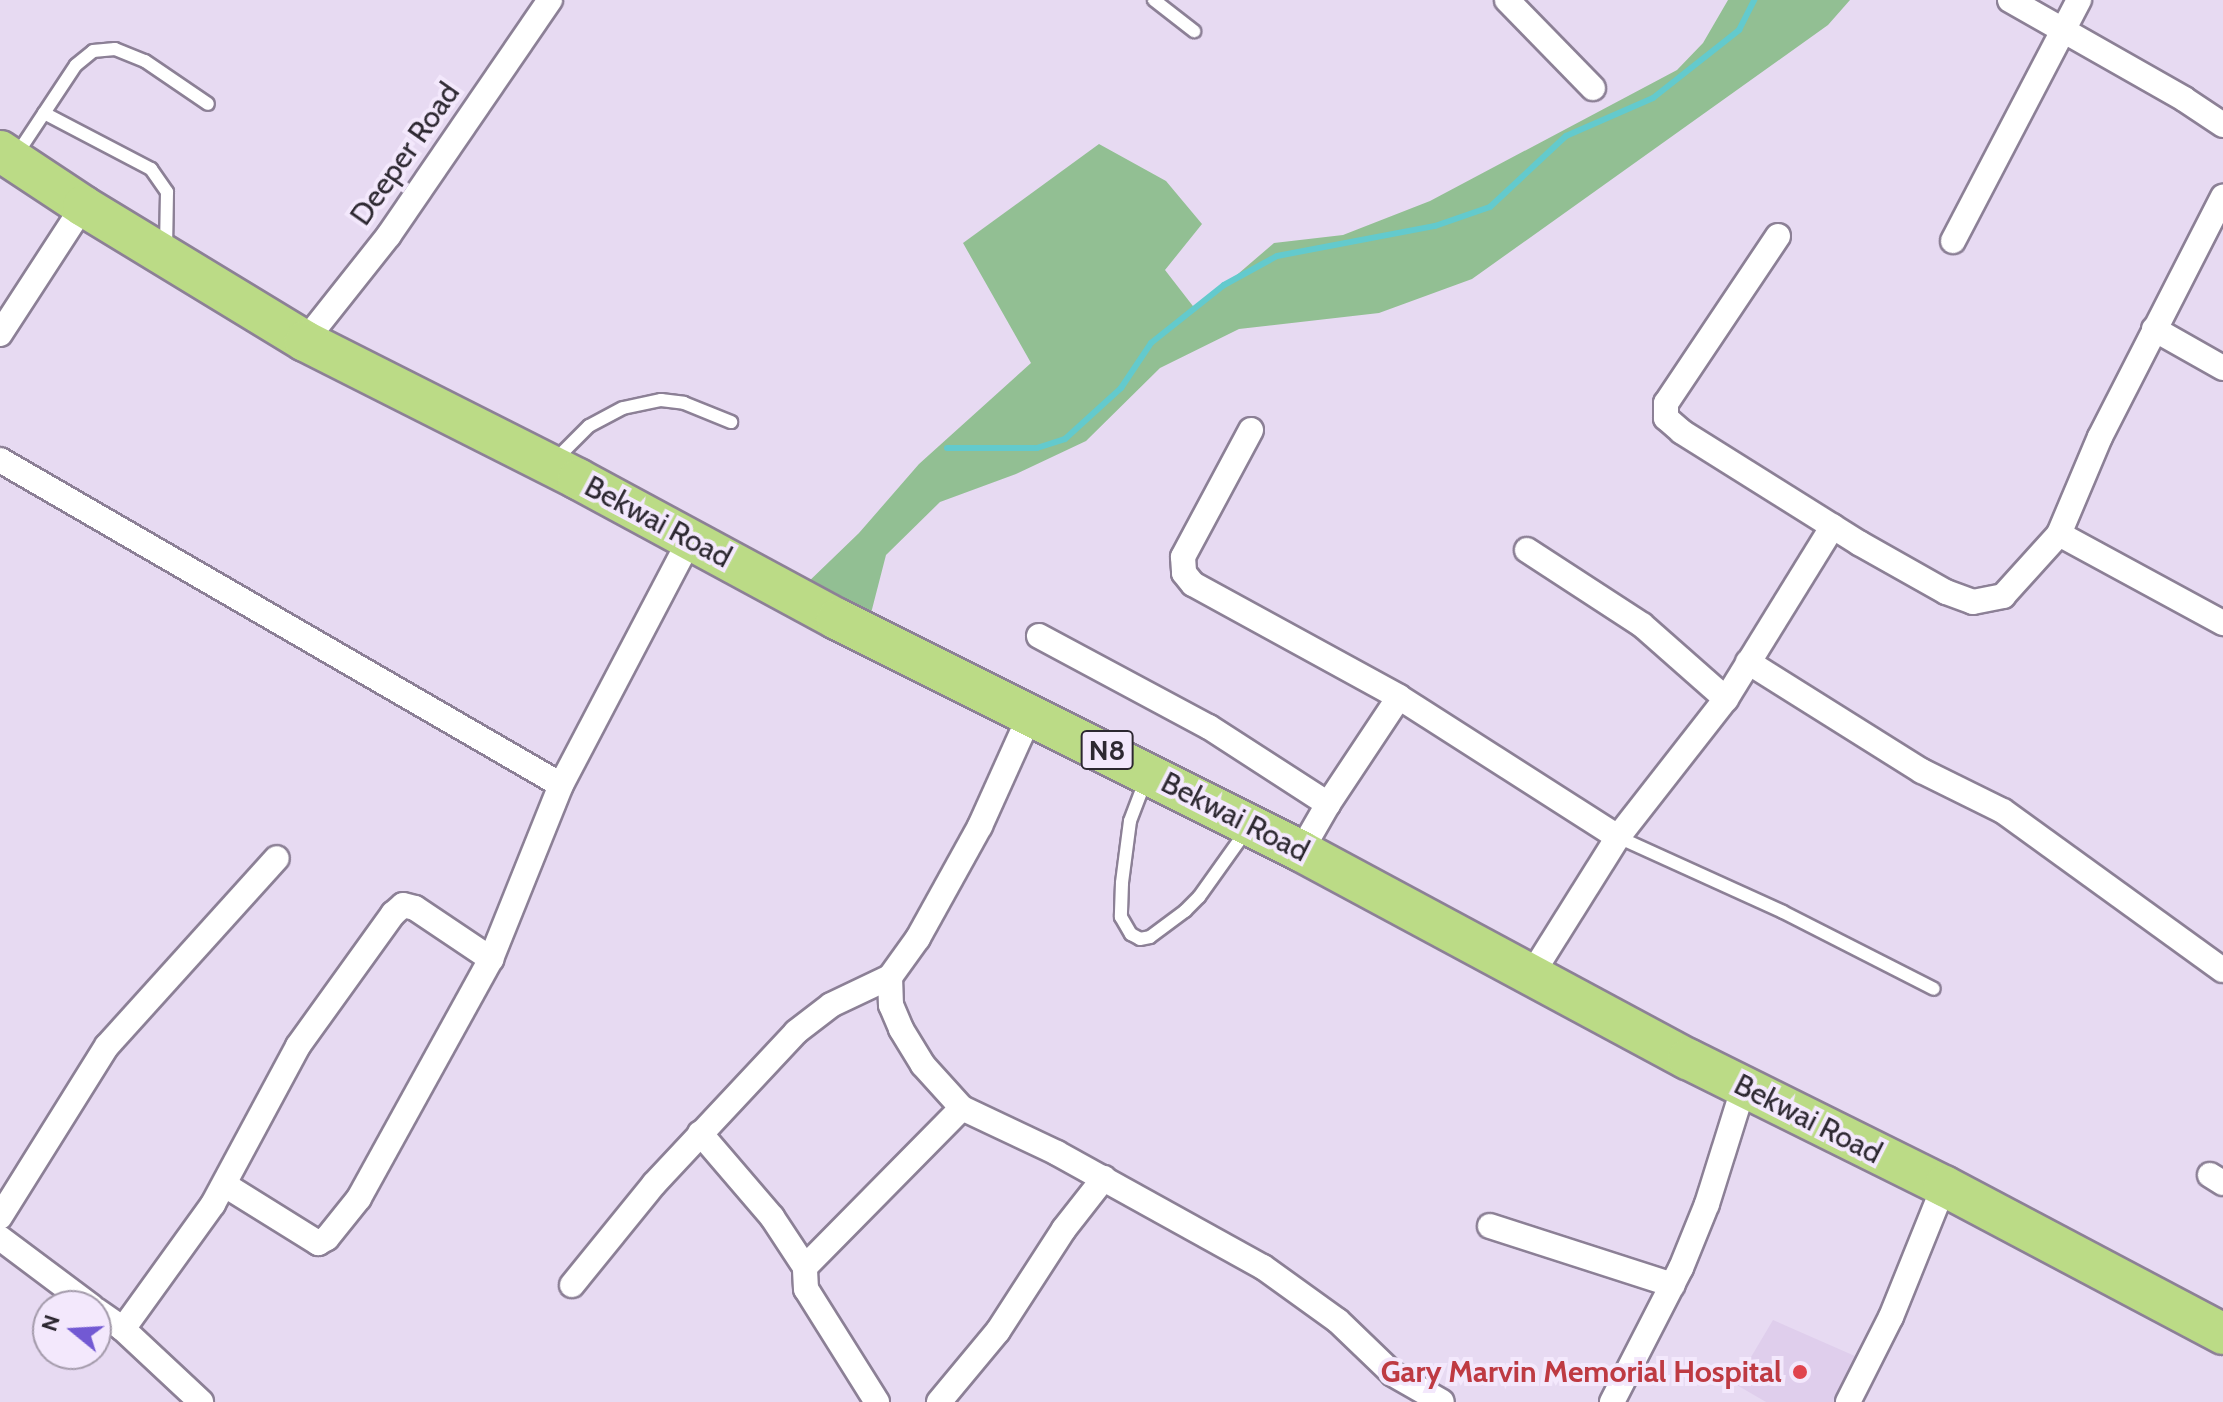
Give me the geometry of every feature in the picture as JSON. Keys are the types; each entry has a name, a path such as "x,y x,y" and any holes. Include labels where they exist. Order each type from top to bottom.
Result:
{"highway":[{"name":"Bekwai Road","path":"6,155 166,258 305,341 550,465 837,619 1149,772 2223,1334"}],"street":[{"name":"Deeper Road","path":"305,341 389,235 550,0"},
{"path":"1507,0 1593,88"},
{"path":"2010,0 2063,33 2184,99 2223,125"},
{"path":"1953,241 2079,0"},
{"path":"1778,236 1666,403 1666,418 1682,432 1833,526 1946,592 1973,602 2003,596 2059,534 2100,437 2223,197"},
{"path":"0,334 83,206"},
{"path":"2154,329 2223,368"},
{"path":"1251,430 1183,557 1184,573 1193,584 1399,697 1618,837"},
{"path":"0,460 561,785"},
{"path":"1532,974 1618,837 1726,699 1833,526"},
{"path":"2059,534 2223,623"},
{"path":"225,1185 307,1239 318,1243 327,1238 359,1198 491,959 561,785 690,539"},
{"path":"1527,550 1642,625 1726,699"},
{"path":"1039,636 1209,727 1328,804"},
{"path":"1748,662 1910,764 2003,811 2223,970"},
{"path":"1301,851 1328,804 1399,697"},
{"path":"572,1285 654,1184 796,1032 831,1005 890,977 918,938 980,826 1031,713"},
{"path":"0,1217 107,1046 277,858"},
{"path":"123,1329 162,1279 225,1185 298,1046 393,914 403,905 415,908 491,959"},
{"path":"890,977 891,1005 901,1029 923,1065 962,1108 1104,1178 1263,1267 1338,1321 1393,1374 1442,1402"},
{"path":"1612,1402 1673,1285 1707,1204 1744,1086"},
{"path":"805,1267 962,1108"},
{"path":"700,1133 772,1217 805,1267 806,1289 877,1402"},
{"path":"939,1402 998,1331 1064,1229 1104,1178"},
{"path":"1848,1402 1891,1317 1944,1186"},
{"path":"1490,1226 1673,1285"},
{"path":"0,1238 70,1290"},
{"path":"112,1321 201,1402"}],"lane":[{"path":"1154,0 1194,31"},
{"path":"6,155 44,113 76,65 93,51 115,49 145,61 208,104"},
{"path":"44,113 151,169 167,192 166,258"},
{"path":"550,465 589,426 636,405 661,400 684,403 731,422"},
{"path":"1149,772 1130,821 1122,883 1121,917 1131,934 1140,939 1150,937 1199,897 1250,825"},
{"path":"1618,837 1783,912 1934,989"}],"shaded area":[{"name":"Gary Marvin Memorial Hospital","path":"1773,1320 1864,1360 1842,1402 1766,1402 1735,1384"}],"green space":[{"path":"1728,0 1850,0 1828,25 1472,279 1379,313 1239,329 1160,368 1086,441 1016,474 940,502 886,555 869,621 803,587 859,533 919,464 1031,363 963,243 1099,144 1166,181 1202,224 1165,270 1196,310 1274,243 1343,235 1430,201 1677,70 1703,43"}],"waterway":[{"path":"947,448 1037,448 1065,439 1121,388 1151,343 1224,285 1277,256 1435,226 1490,207 1566,136 1653,98 1739,30 1754,0"}],"place":[{"name":"Gary Marvin Memorial Hospital","path":"1800,1372"}]}
